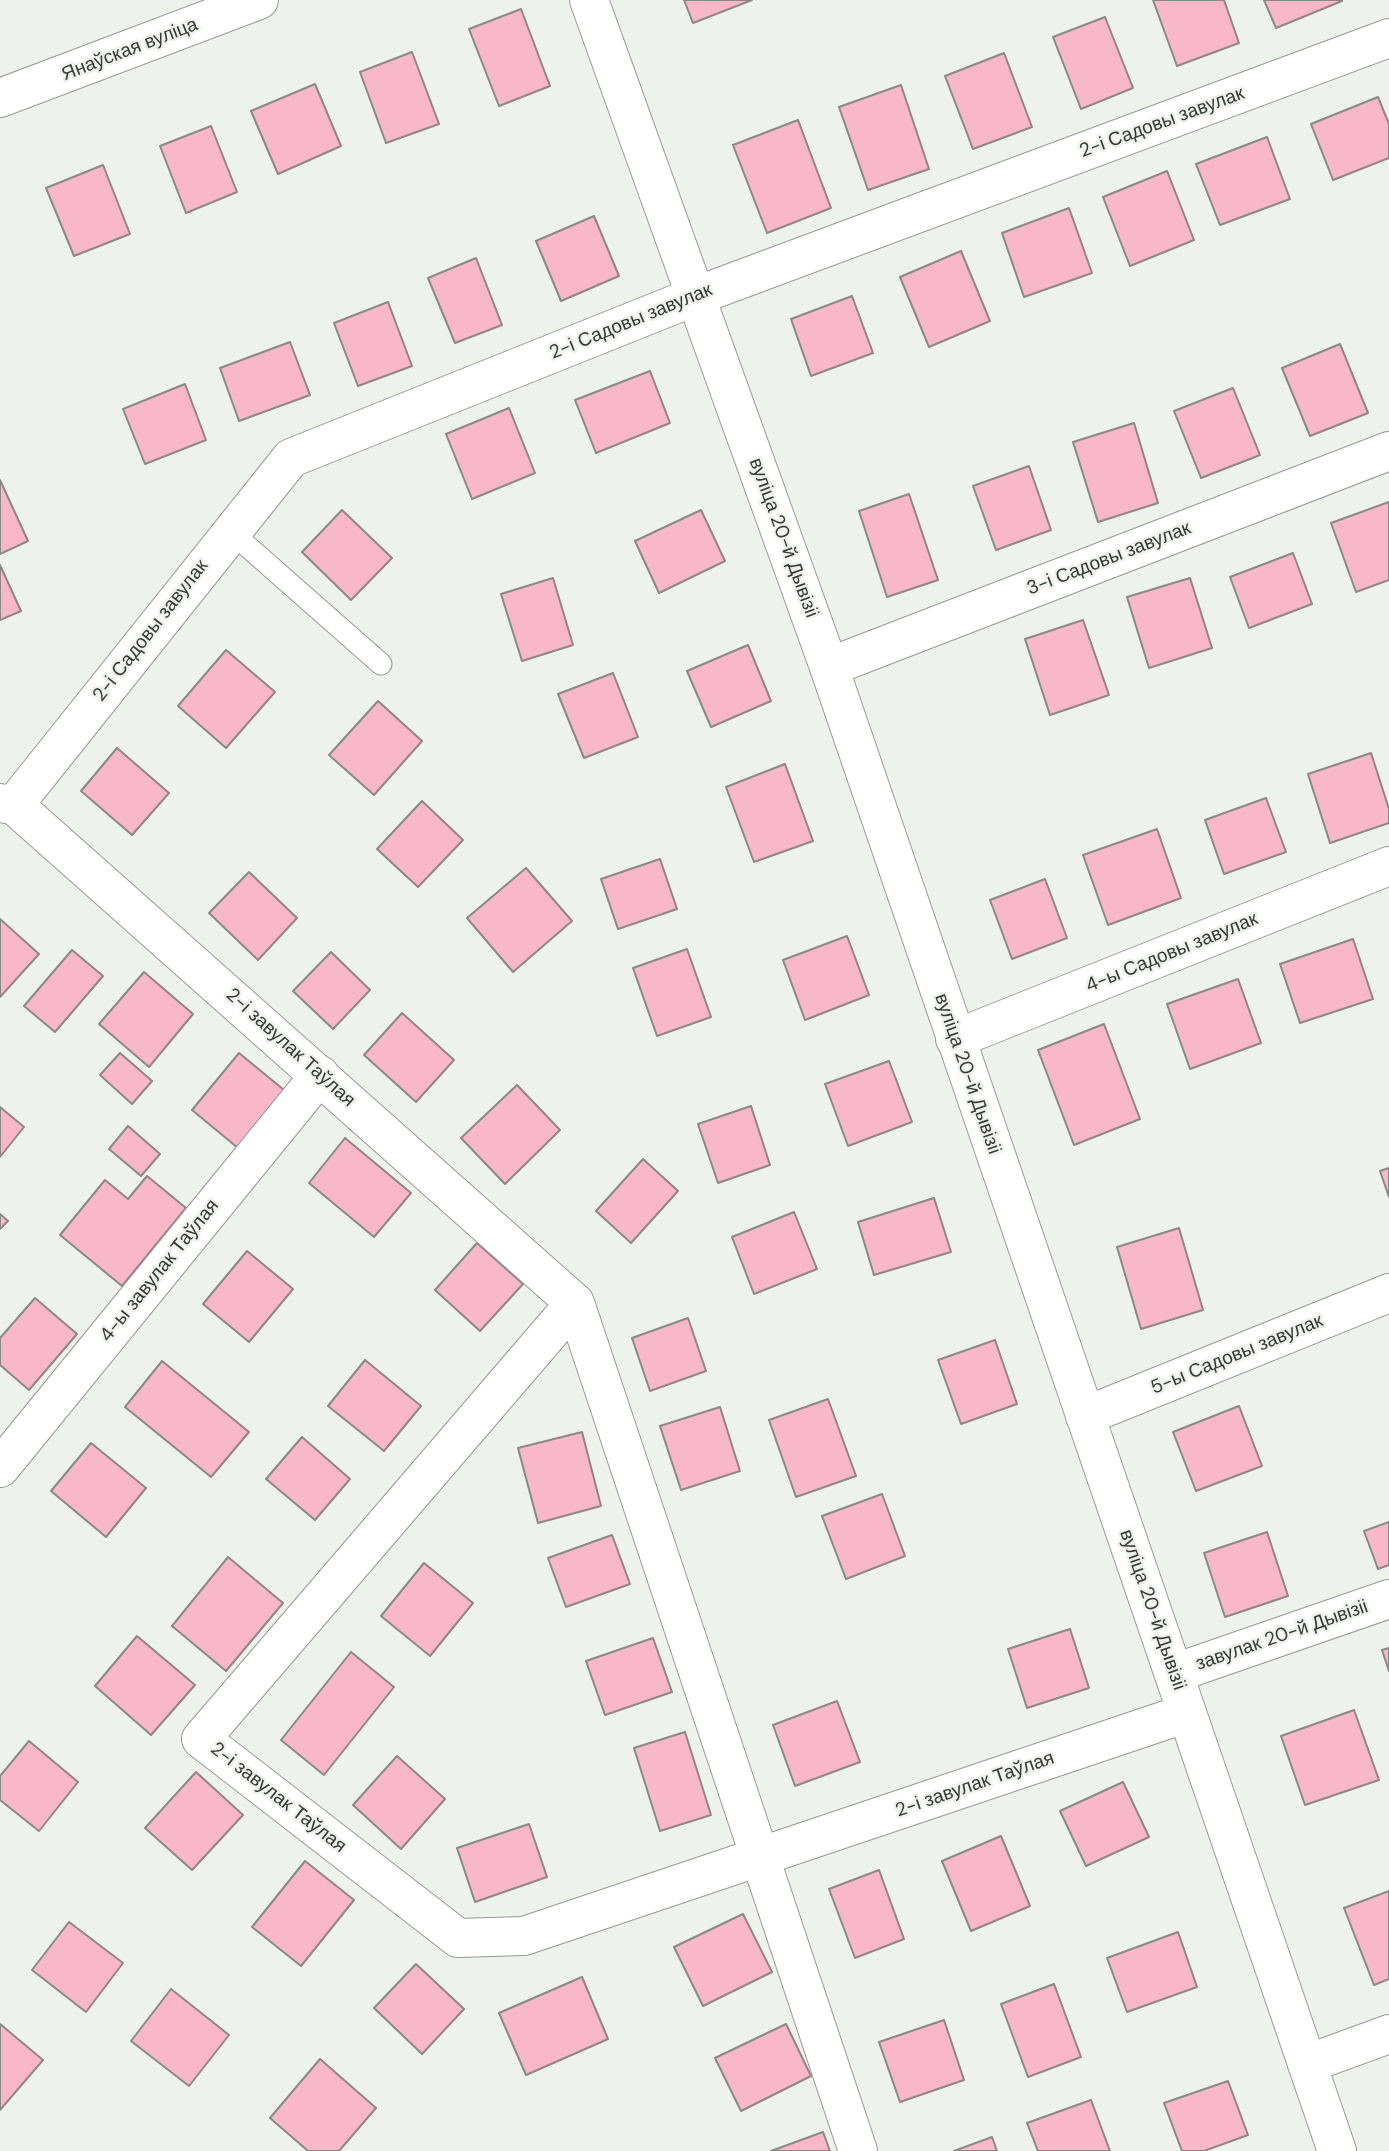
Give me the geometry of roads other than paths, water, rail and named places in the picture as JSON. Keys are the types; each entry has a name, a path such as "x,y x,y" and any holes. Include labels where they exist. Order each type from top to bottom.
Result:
{"street":[{"name":"Янаўская вуліца","path":"0,98 260,0"},
{"name":"вуліца 20-й Дывізіі","path":"589,0 829,667 1337,2151"},
{"name":"2-і Садовы завулак","path":"5,811 291,458 696,296 1389,38"},
{"name":"3-і Садовы завулак","path":"829,667 1389,451"},
{"name":"2-і завулак Таўлая","path":"5,811 320,1074 575,1303 858,2151"},
{"name":"4-ы Садовы завулак","path":"955,1039 1389,866"},
{"name":"4-ы завулак Таўлая","path":"0,1468 320,1074"},
{"name":"5-ы Садовы завулак","path":"1084,1416 1389,1293"},
{"name":"2-і завулак Таўлая","path":"575,1303 201,1739 457,1938 524,1936 1187,1713"},
{"name":"завулак 20-й Дывізіі","path":"1175,1673 1389,1599"},
{"path":"1307,2064 1389,2034"}],"lane":[{"path":"230,531 381,664"}]}
